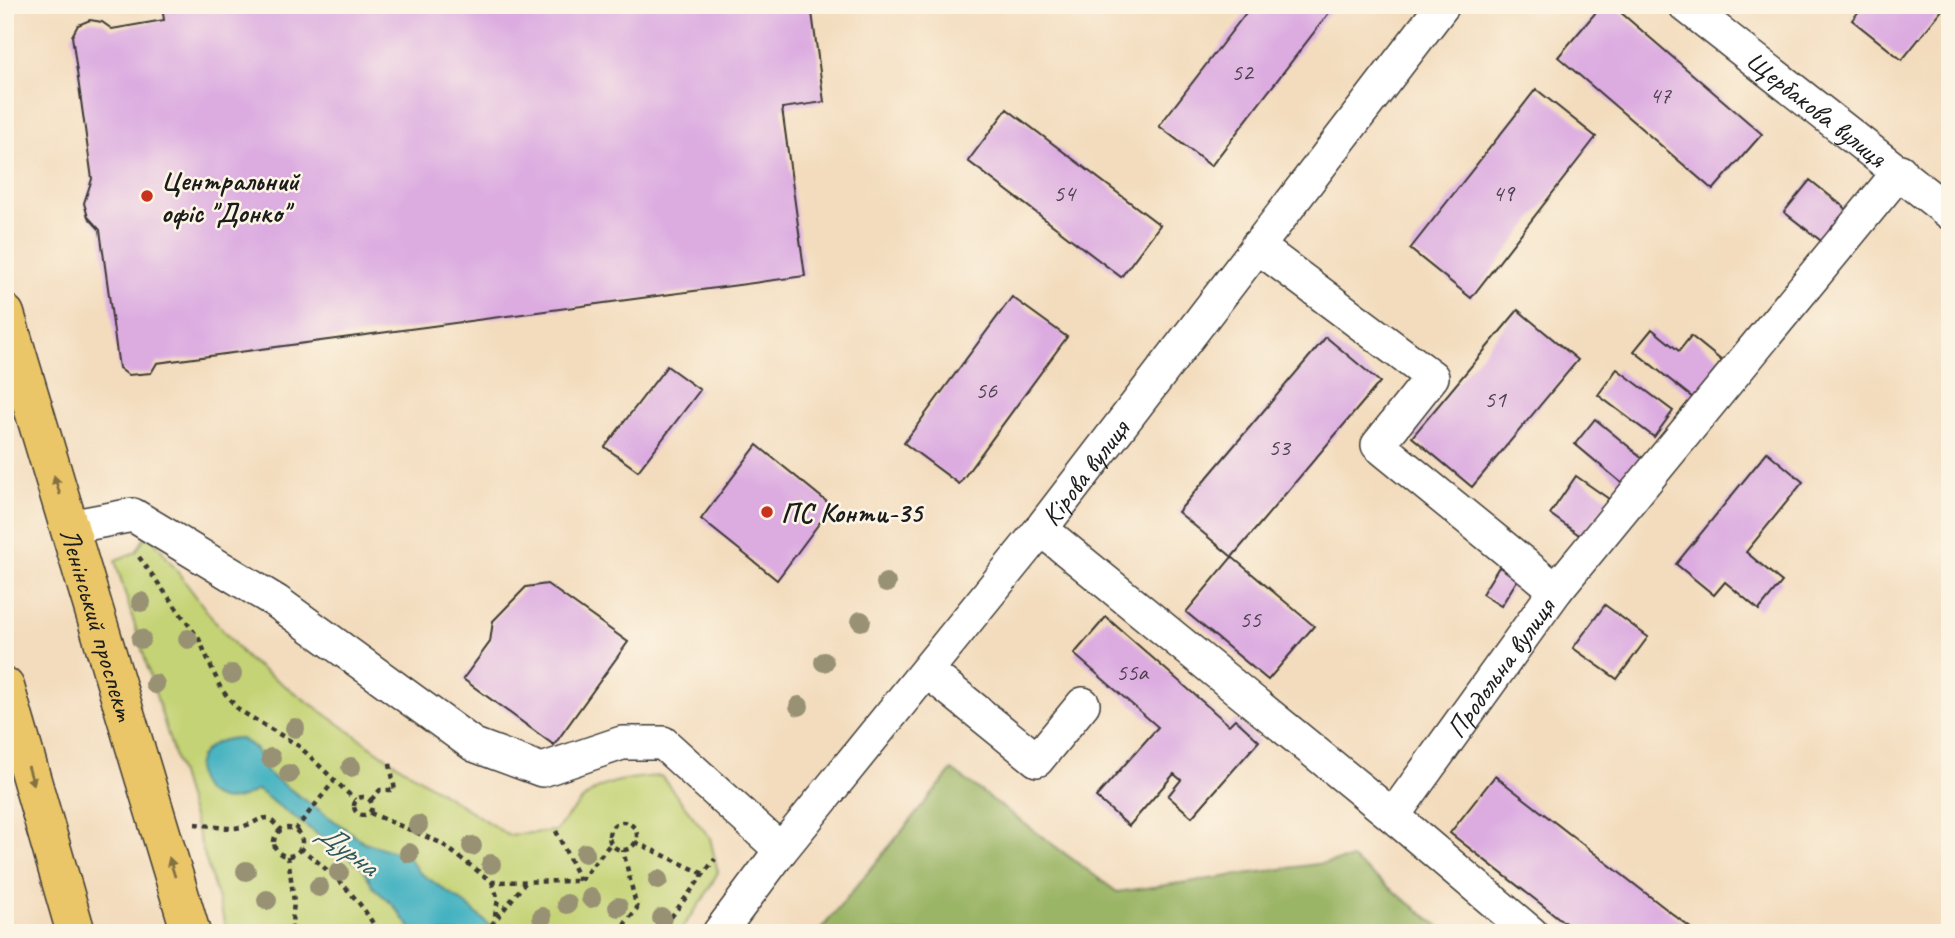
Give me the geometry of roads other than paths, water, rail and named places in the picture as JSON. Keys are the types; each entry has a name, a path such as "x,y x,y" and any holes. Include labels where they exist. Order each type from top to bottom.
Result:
{"main road":[{"name":"Ленінський проспект","path":"5,314 191,933"},
{"path":"5,687 76,933"}],"street":[{"name":"Кірова вулиця","path":"719,933 781,850 1041,529 1443,5"},
{"name":"Щербакова вулиця","path":"1685,5 1900,171 1950,213"},
{"name":"Продольна вулиця","path":"1393,816 1556,590 1900,171"},
{"path":"1257,246 1432,377 1378,445 1556,590"},
{"path":"69,527 133,515 277,602 474,745 542,770 622,743 663,743 781,850"},
{"path":"1041,529 1393,816 1531,933"},
{"path":"927,671 1037,760 1083,704"}],"water":[{"name":"Дурна","path":"238,738 257,751 266,772 364,842 407,856 419,872 468,906 498,933 415,933 392,904 374,888 362,867 257,790 236,799 219,798 206,791 199,780 197,766 203,753 216,743"}],"place":[{"name":"Центральний офіс \"Донко\"","path":"147,196"},
{"name":"ПС Конти-35","path":"767,512"}]}
